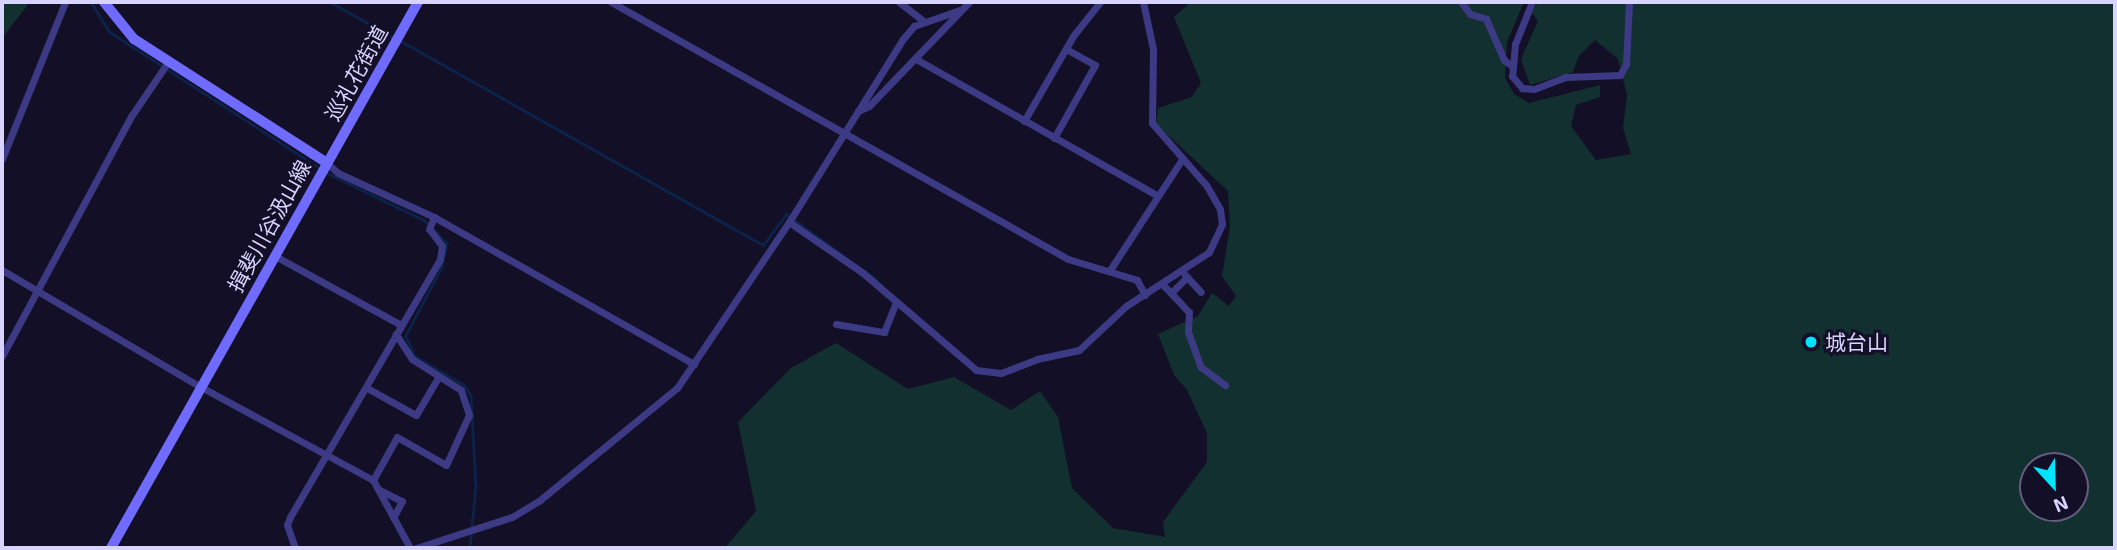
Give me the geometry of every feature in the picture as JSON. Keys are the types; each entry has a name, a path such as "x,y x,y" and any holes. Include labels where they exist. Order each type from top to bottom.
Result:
{"main road":[{"name":"揖斐川谷汲山線","path":"104,2 134,39 327,163 111,548"},
{"name":"巡礼花街道","path":"327,163 418,2"}],"street":[{"path":"2,159 65,2"},
{"path":"611,2 1068,259 1137,280 1145,295"},
{"path":"899,2 923,21"},
{"path":"858,111 869,106 969,2"},
{"path":"1024,121 1066,49 1100,2"},
{"path":"789,222 863,273 976,370 1001,373 1037,359 1079,350 1102,325 1145,295 1185,273 1209,252 1222,224 1220,209 1206,185 1152,123 1152,39 1143,2"},
{"path":"1461,2 1470,14 1486,19 1504,60 1513,66"},
{"path":"1532,2 1515,44 1513,66 1516,82 1534,89 1565,77 1620,75 1626,64 1629,2"},
{"path":"416,548 499,523 540,499 656,409 694,364 789,222 914,26 960,10"},
{"path":"1054,138 1095,65 1066,49"},
{"path":"916,59 1156,195"},
{"path":"2,356 132,115 167,62"},
{"path":"1110,270 1156,195 1182,159"},
{"path":"327,163 338,173 434,218 694,364"},
{"path":"295,548 287,525 440,259 442,246 429,229 434,218"},
{"path":"275,256 401,325"},
{"path":"2,270 201,387 373,480 410,548"},
{"path":"1185,273 1201,292"},
{"path":"1171,293 1185,273"},
{"path":"1163,285 1189,312 1188,332 1201,368 1225,385"},
{"path":"836,324 884,332 896,303"},
{"path":"373,480 397,437 446,465 468,415 461,390 412,359 396,334"},
{"path":"367,388 416,415 439,376"},
{"path":"377,488 401,501 393,518"}],"green space":[{"path":"2,2 30,2 2,38"},
{"path":"1191,2 1524,2 1507,42 1505,78 1514,94 1529,103 1600,85 1600,97 1576,105 1571,126 1596,160 1631,154 1623,128 1627,95 1618,59 1595,40 1579,56 1573,72 1530,85 1521,59 1538,21 1532,13 1538,2 2115,2 2115,548 725,548 756,511 738,422 791,368 836,343 908,389 954,377 1011,410 1040,391 1058,417 1072,488 1113,528 1165,537 1163,522 1207,462 1207,433 1187,390 1174,375 1158,334 1198,316 1212,293 1229,306 1236,296 1222,276 1230,227 1228,191 1156,124 1158,108 1192,97 1201,83 1174,17"}],"waterway":[{"path":"91,2 110,32 321,169"},
{"path":"330,2 395,38"},
{"path":"401,41 763,245 786,214 877,280"},
{"path":"327,173 424,220 447,243 442,267 406,336 415,356 464,385 471,395 476,486 470,548"}],"place":[{"name":"城台山","path":"1811,342"}]}
